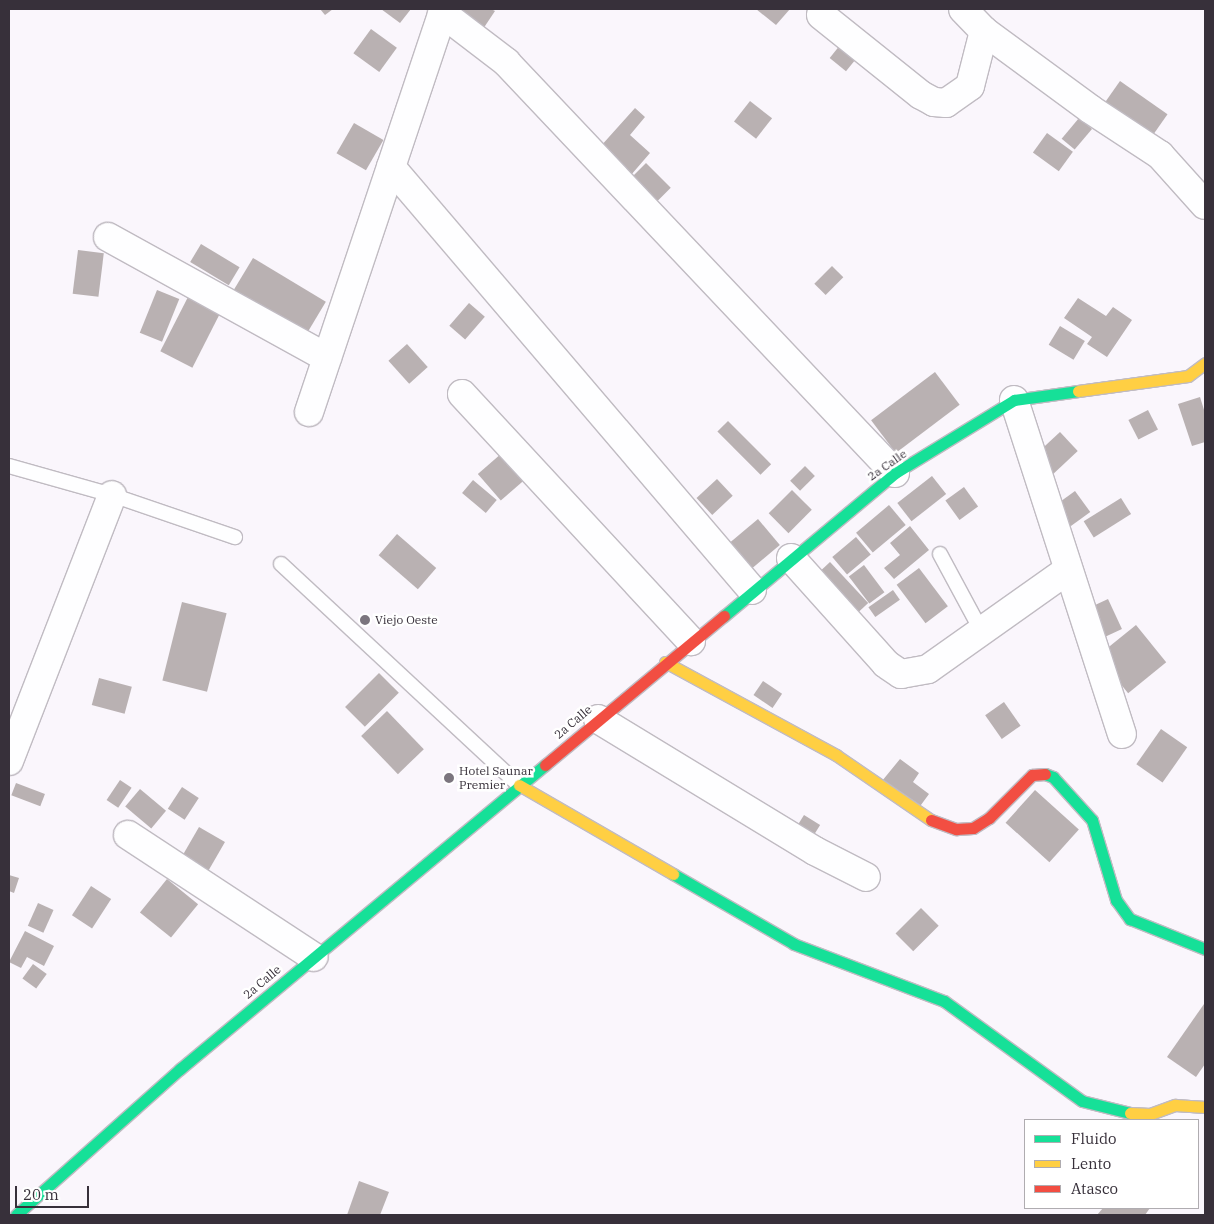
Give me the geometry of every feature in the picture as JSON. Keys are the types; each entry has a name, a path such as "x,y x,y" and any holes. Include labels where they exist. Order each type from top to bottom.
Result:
{"main road":[{"name":"2a Calle","path":"16,1215 180,1069 665,662 895,473 1014,400 1188,376 1205,363"},
{"path":"665,662 836,755 933,821 956,829 973,828 989,818 1032,775 1042,773 1053,777 1092,820 1116,900 1130,919 1205,949"},
{"path":"519,785 794,944 944,1001 1082,1101 1124,1113 1150,1114 1175,1105 1205,1107"}],"street":[{"path":"963,9 984,31 1090,109 1160,155 1205,205"},
{"path":"309,412 443,11 506,62 895,473"},
{"path":"821,15 934,102 946,103 970,86 984,31"},
{"path":"391,167 752,590"},
{"path":"108,237 327,358"},
{"path":"462,394 692,640"},
{"path":"1014,400 1122,734"},
{"path":"9,761 112,495"},
{"path":"791,558 886,664 901,674 928,669 1068,570"},
{"path":"598,719 815,851 866,877"},
{"path":"128,835 314,957"}],"lane":[{"path":"9,466 112,495 235,537"},
{"path":"940,554 982,632"},
{"path":"281,564 519,785"}],"building":[{"path":"320,9 333,9 325,15"},
{"path":"381,9 411,9 400,23"},
{"path":"451,9 491,9 495,11 481,32"},
{"path":"756,9 790,9 776,25"},
{"path":"371,29 397,48 379,72 353,53"},
{"path":"841,44 857,57 846,71 830,58"},
{"path":"1120,81 1168,114 1151,138 1103,105"},
{"path":"750,101 772,118 756,139 734,121"},
{"path":"635,108 645,117 630,135 650,153 631,175 600,147"},
{"path":"1079,118 1092,129 1075,150 1062,139"},
{"path":"354,123 383,140 366,170 336,153"},
{"path":"1047,133 1073,152 1059,171 1033,152"},
{"path":"646,163 671,188 654,204 630,179"},
{"path":"201,244 240,267 229,285 190,262"},
{"path":"78,250 104,253 98,297 73,294"},
{"path":"253,258 326,302 304,339 231,295"},
{"path":"832,266 843,277 826,295 814,284"},
{"path":"157,290 179,299 162,342 140,333"},
{"path":"188,297 220,313 192,368 160,351"},
{"path":"1078,298 1106,316 1113,307 1132,320 1107,357 1087,344 1092,337 1064,318"},
{"path":"469,303 485,317 465,339 449,326"},
{"path":"1060,326 1085,341 1074,360 1049,345"},
{"path":"407,344 428,367 409,384 388,361"},
{"path":"935,372 960,405 896,453 871,420"},
{"path":"1200,397 1205,413 1205,442 1192,446 1178,404"},
{"path":"1148,410 1158,430 1138,440 1128,420"},
{"path":"728,421 771,464 761,475 717,432"},
{"path":"1060,432 1078,451 1052,475 1034,456"},
{"path":"502,453 525,479 501,500 478,474"},
{"path":"805,466 815,476 800,491 790,481"},
{"path":"932,476 946,494 911,521 897,503"},
{"path":"717,479 733,496 712,515 697,498"},
{"path":"473,480 497,500 486,513 462,493"},
{"path":"964,487 978,506 959,520 945,501"},
{"path":"792,490 812,510 788,533 769,513"},
{"path":"1075,491 1090,512 1064,531 1049,510"},
{"path":"1121,498 1131,514 1094,537 1084,521"},
{"path":"889,505 906,525 873,553 856,533"},
{"path":"758,519 780,545 748,572 726,546"},
{"path":"910,526 929,550 894,579 884,568 900,555 890,543"},
{"path":"397,534 436,568 418,589 379,555"},
{"path":"856,537 871,555 847,575 832,557"},
{"path":"830,562 868,603 851,619 813,578"},
{"path":"864,565 884,592 869,604 849,576"},
{"path":"919,568 948,606 926,623 897,585"},
{"path":"893,590 900,600 875,617 868,607"},
{"path":"1108,599 1122,629 1105,637 1091,607"},
{"path":"182,602 227,613 207,692 162,681"},
{"path":"1136,625 1166,662 1128,693 1098,656"},
{"path":"379,673 399,693 365,727 345,707"},
{"path":"99,678 132,687 125,714 92,705"},
{"path":"763,681 782,694 773,708 753,695"},
{"path":"1004,702 1021,726 1002,739 985,715"},
{"path":"387,711 424,749 398,774 361,736"},
{"path":"1161,729 1187,747 1163,783 1136,764"},
{"path":"900,759 919,773 913,782 929,794 918,809 882,781"},
{"path":"120,780 132,788 118,808 107,800"},
{"path":"16,783 45,794 40,806 11,795"},
{"path":"182,787 199,798 185,820 168,809"},
{"path":"140,789 166,811 151,828 125,807"},
{"path":"1035,790 1079,829 1049,862 1006,823"},
{"path":"804,815 820,825 807,845 791,835"},
{"path":"199,827 225,842 206,874 180,859"},
{"path":"9,875 19,878 14,893 9,891"},
{"path":"167,879 198,904 171,938 140,912"},
{"path":"91,886 111,899 92,928 72,915"},
{"path":"38,903 54,910 43,933 28,926"},
{"path":"921,908 939,926 913,951 896,933"},
{"path":"25,931 54,946 44,966 27,957 21,968 9,962"},
{"path":"33,964 47,974 36,989 22,979"},
{"path":"1204,1004 1205,1064 1196,1077 1167,1057"},
{"path":"359,1181 389,1192 380,1215 347,1215"},
{"path":"1102,1209 1149,1209 1145,1215 1097,1215"}],"traffic: fast":[{"path":"724,616 895,473 1014,400 1078,391"},
{"path":"16,1215 180,1069 545,765"},
{"path":"1045,774 1053,777 1092,820 1116,900 1130,919 1205,949"},
{"path":"673,874 794,944 944,1001 1082,1101 1130,1113"}],"traffic: slow":[{"path":"1078,391 1188,376 1205,363"},
{"path":"665,662 836,755 931,820"},
{"path":"519,785 673,874"},
{"path":"1130,1113 1150,1114 1175,1105 1205,1107"}],"traffic: jam":[{"path":"545,765 724,616"},
{"path":"931,820 956,829 973,828 989,818 1032,775 1045,774"}],"place":[{"name":"Viejo Oeste","path":"365,620"},
{"name":"Hotel Saunar Premier","path":"449,778"}]}
